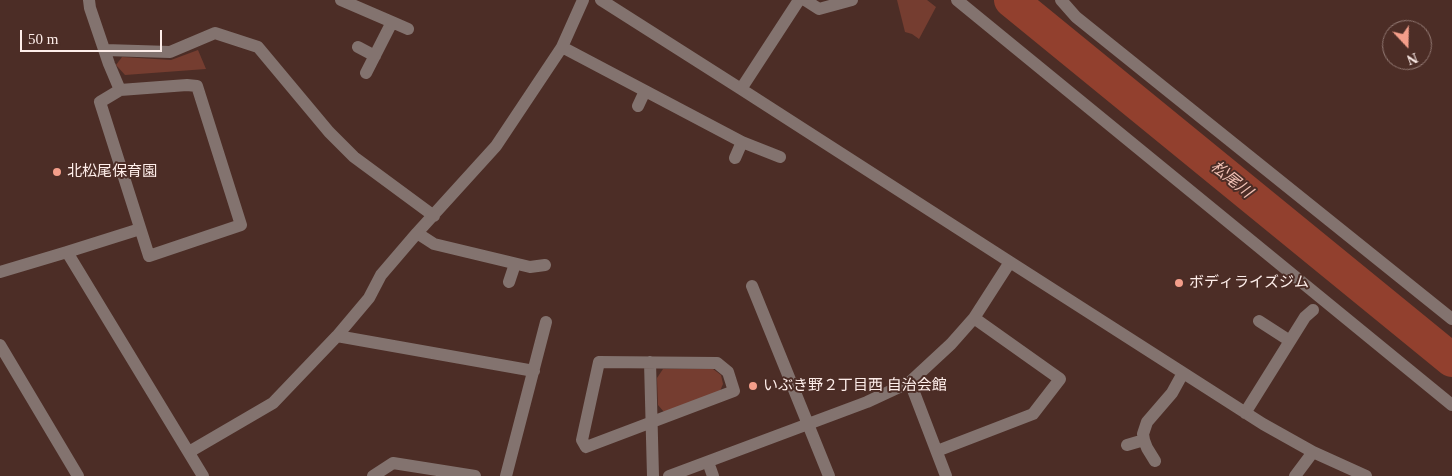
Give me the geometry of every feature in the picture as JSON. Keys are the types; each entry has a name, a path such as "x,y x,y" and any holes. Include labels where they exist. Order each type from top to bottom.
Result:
{"street":[{"path":"89,0 90,8 120,90"},
{"path":"341,0 408,29"},
{"path":"189,452 273,403 337,336 369,298 381,276 417,233 496,146 562,47 583,0"},
{"path":"601,0 1246,413 1313,452 1366,476"},
{"path":"741,89 799,0"},
{"path":"805,0 819,10 852,0"},
{"path":"957,0 1452,405"},
{"path":"1061,0 1076,17 1452,320"},
{"path":"366,73 392,22"},
{"path":"105,50 170,52 215,32 258,47 329,132 354,157 434,216"},
{"path":"358,47 375,56"},
{"path":"562,47 742,142 780,157"},
{"path":"196,86 241,225 149,256 100,102 120,90 196,86"},
{"path":"638,106 645,91"},
{"path":"735,158 742,142"},
{"path":"0,272 140,229"},
{"path":"417,233 434,244 530,268 545,265"},
{"path":"67,252 204,476"},
{"path":"669,476 867,402 910,382 951,344 974,318 1010,262"},
{"path":"509,282 515,264"},
{"path":"752,286 828,476"},
{"path":"1246,413 1305,317 1313,310"},
{"path":"936,451 1033,414 1060,379 974,318"},
{"path":"1259,321 1290,341"},
{"path":"506,476 546,322"},
{"path":"337,336 534,371"},
{"path":"0,345 78,476"},
{"path":"599,362 717,363 728,372 734,391 652,422 586,447 582,440 599,362"},
{"path":"650,362 653,476"},
{"path":"1155,461 1146,448 1143,434 1147,422 1172,393 1183,373"},
{"path":"910,382 946,476"},
{"path":"1127,445 1144,440"},
{"path":"1295,476 1313,452"},
{"path":"708,462 713,476"},
{"path":"372,476 393,463 475,476"}],"shaded area":[{"path":"897,0 927,0 936,7 919,39 905,32"},
{"path":"198,50 206,69 125,75 116,65 122,57 171,60"},
{"path":"663,369 713,369 721,375 723,384 720,391 664,412 658,405 657,378"}],"waterway":[{"name":"松尾川","path":"1011,0 1452,360"}],"place":[{"name":"北松尾保育園","path":"57,172"},
{"name":"ボディライズジム","path":"1179,283"},
{"name":"いぶき野２丁目西 自治会館","path":"753,386"}]}
